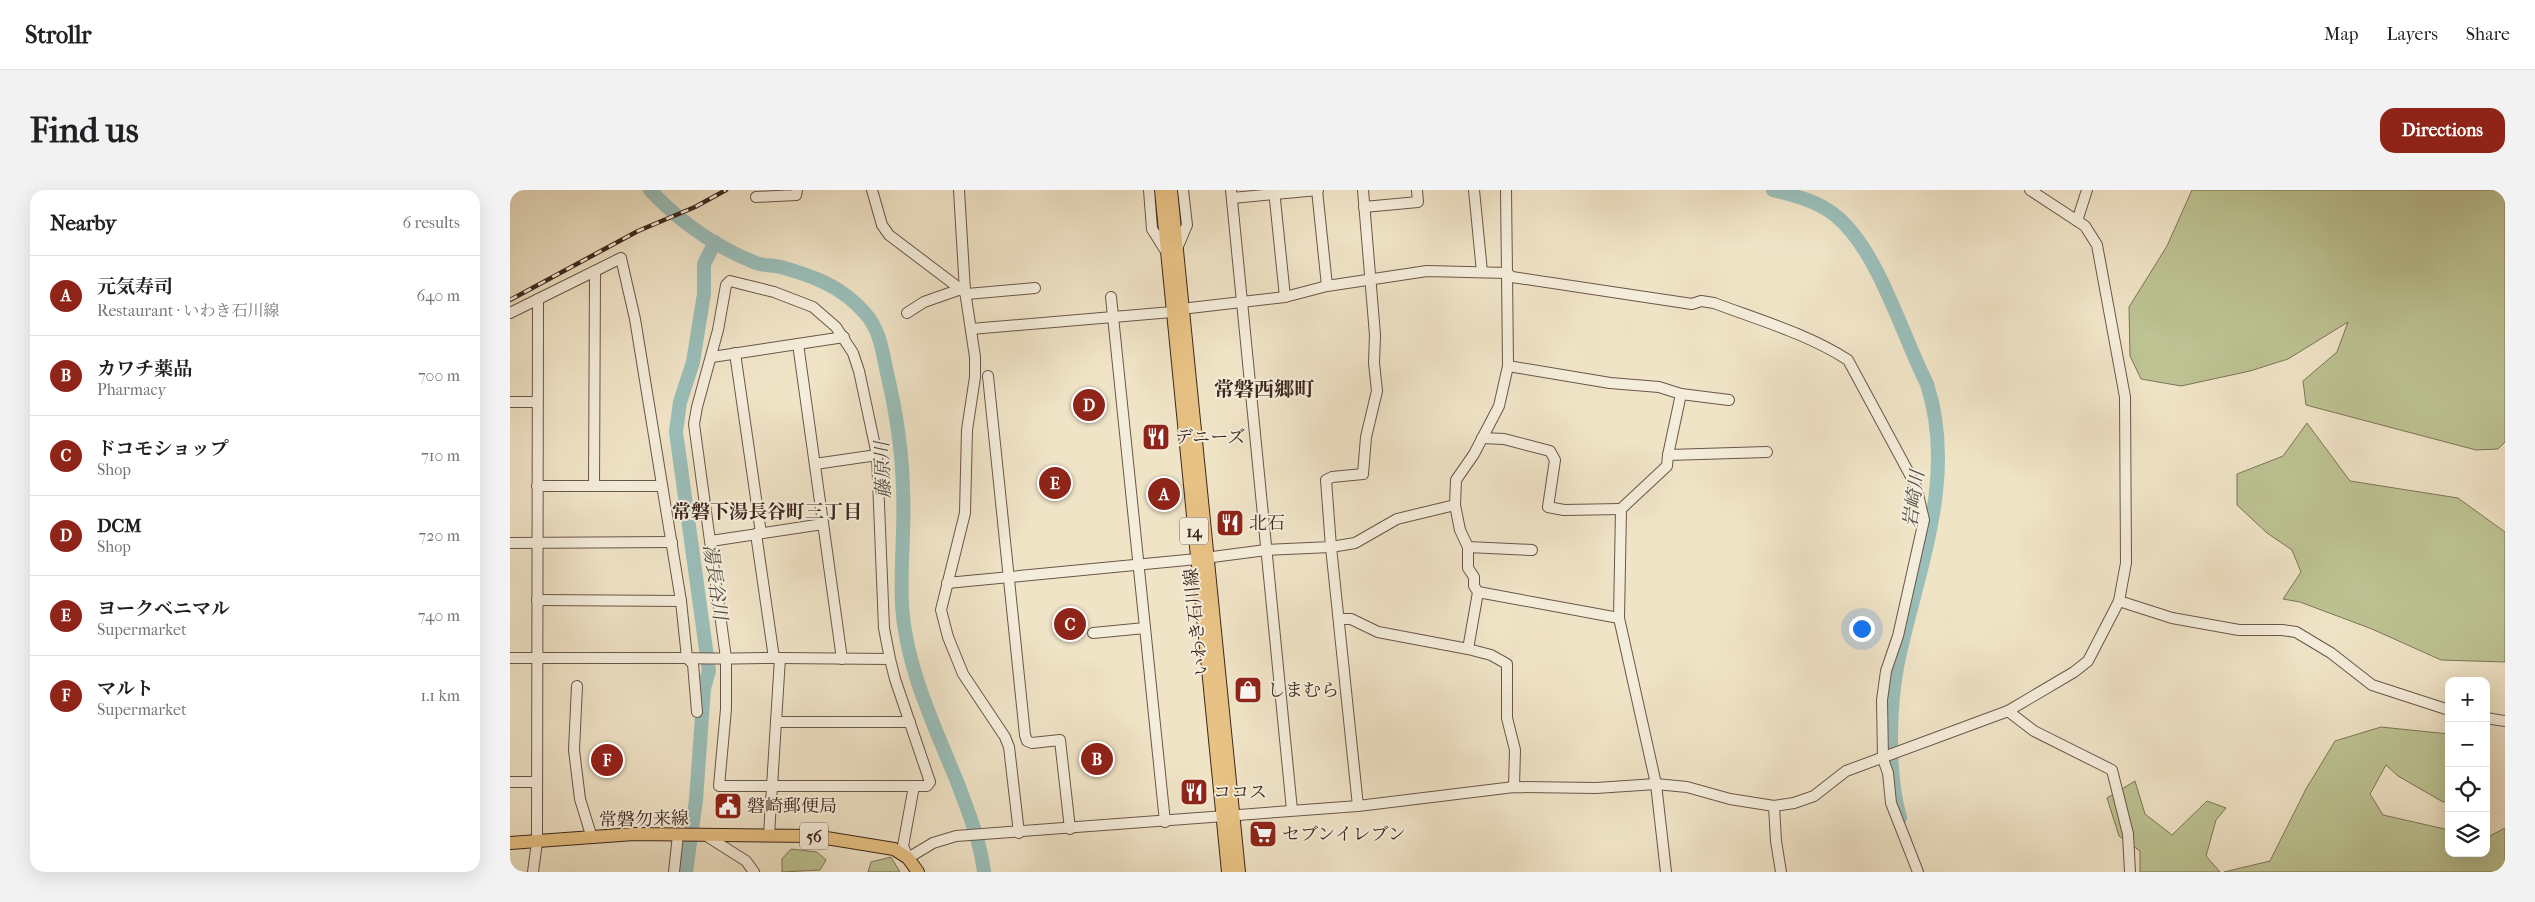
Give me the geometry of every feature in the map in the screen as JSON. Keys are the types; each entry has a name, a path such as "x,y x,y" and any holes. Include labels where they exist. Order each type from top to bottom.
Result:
{"main road":[{"name":"いわき石川線","path":"1161,190 1171,252 1228,816 1239,872"},
{"name":"いわき石川線","path":"1171,252 1182,190"},
{"name":"いわき石川線","path":"1228,816 1228,872"},
{"name":"常磐勿来線","path":"510,842 537,842 634,834 814,836 887,847 908,858 918,872"}],"street":[{"path":"756,197 796,195 797,190"},
{"path":"872,190 882,225 889,236 964,292"},
{"path":"959,190 964,292 975,357 975,377 967,430 965,512 941,610 963,674 1005,737 1008,747 1019,833"},
{"path":"1149,190 1152,228 1171,252"},
{"path":"1292,810 1231,194 1317,190 1326,286"},
{"path":"1358,806 1339,619 1329,479 1363,474 1366,437 1377,391 1374,363 1375,335 1362,190"},
{"path":"1364,207 1418,202 1417,190"},
{"path":"1474,190 1482,272"},
{"path":"1468,649 1478,592 1474,586 1474,576 1468,568 1468,547 1460,530 1455,505 1456,480 1482,438 1498,406 1508,366 1506,190"},
{"path":"914,786 903,846 908,858 934,843 956,836 1019,833 1358,806 1514,787 1596,788 1656,784 1687,787 1730,799 1774,806 1794,803 1814,796 1846,771 1903,752 2008,711 2074,672 2088,661 2119,601 2126,563 2125,398 2097,245 2085,226 2030,190"},
{"path":"2077,221 2087,190"},
{"path":"1275,192 1285,297"},
{"path":"510,313 621,258 635,319 693,664 698,712"},
{"path":"594,486 595,270"},
{"path":"971,329 1114,317 1285,297 1326,286 1427,271 1482,272 1507,273 1512,277 1692,304 1701,302 1714,303 1833,350 1848,360 1916,486 1924,520 1898,636 1886,671 1882,700 1885,758 1891,803 1918,872"},
{"path":"730,281 774,292 813,307 827,318 844,338 853,353 859,371 877,455 884,628 890,659 930,782 927,786 719,786 726,709 711,541 694,424 697,407 712,357 726,285 730,281"},
{"path":"907,313 924,302 964,292 1034,288"},
{"path":"1111,297 1165,822"},
{"path":"532,872 537,842 538,299"},
{"path":"712,357 844,338"},
{"path":"798,344 842,658"},
{"path":"735,353 777,658 776,722 769,835"},
{"path":"1508,366 1610,383 1659,387 1681,394 1729,400"},
{"path":"988,376 1025,735 1027,741 1032,742 1060,740 1070,829"},
{"path":"1482,438 1504,439 1550,451 1555,460 1548,507 1564,510 1621,509 1667,466 1681,394"},
{"path":"510,402 537,402"},
{"path":"1668,455 1767,452"},
{"path":"815,464 877,455"},
{"path":"537,486 662,486"},
{"path":"947,583 1202,559 1266,550 1355,543 1397,519 1455,505"},
{"path":"1621,509 1619,618 1656,784 1666,872"},
{"path":"711,541 824,524"},
{"path":"510,543 672,542"},
{"path":"1468,547 1532,550"},
{"path":"1478,592 1619,618"},
{"path":"537,600 681,601"},
{"path":"2119,601 2172,618 2229,628 2296,632 2330,653 2372,684 2445,709"},
{"path":"1339,619 1351,619 1378,632 1491,655 1507,664 1507,718 1515,750 1514,787"},
{"path":"1093,633 1145,628"},
{"path":"510,658 890,659"},
{"path":"577,686 574,750 580,800 592,838"},
{"path":"2008,711 2034,731 2112,770 2128,834 2130,872"},
{"path":"2490,719 2505,721"},
{"path":"776,722 910,722"},
{"path":"510,782 537,782"},
{"path":"1774,806 1776,842 1781,872"},
{"path":"674,872 692,835 746,861 754,872"}],"green space":[{"path":"2192,190 2505,190 2505,442 2498,449 2476,450 2306,405 2303,381 2337,352 2348,322 2288,359 2250,371 2181,386 2141,379 2130,356 2129,307 2167,246"},
{"path":"2307,423 2350,481 2458,498 2505,532 2505,662 2441,660 2372,629 2300,602 2283,599 2301,572 2292,550 2267,533 2237,505 2237,474 2283,456"},
{"path":"2381,727 2445,734 2445,801 2443,802 2398,776 2386,765 2370,794 2383,815 2445,829 2445,857 2490,857 2490,836 2505,828 2505,872 2224,872 2270,861 2306,789 2335,741"},
{"path":"2135,781 2145,814 2172,835 2207,801 2226,808 2216,820 2206,856 2220,872 2140,872 2140,851 2119,836 2107,798"},
{"path":"791,849 817,852 826,860 820,870 782,872 782,859"},
{"path":"891,857 900,872 868,872 871,862"}],"waterway":[{"name":"藤原川","path":"650,190 686,223 741,257 762,265 778,266 793,270 826,283 846,295 864,312 874,325 884,356 900,445 903,503 902,606 909,652 931,719 970,817 980,849 984,872"},
{"name":"岩崎川","path":"1773,190 1822,206 1836,216 1851,231 1877,271 1888,294 1927,384 1935,420 1938,456 1931,526 1897,667 1892,703 1891,743 1893,782 1900,818"},
{"name":"湯長谷川","path":"686,872 696,800 704,688 709,671 676,432 680,402 693,362 704,294 704,264 715,242"}],"railway":[{"path":"510,300 638,231 695,207 726,190"}],"place":[{"name":"DCM","path":"1089,405"},
{"name":"デニーズ","path":"1156,437"},
{"name":"ヨークベニマル","path":"1055,483"},
{"name":"元気寿司","path":"1164,494"},
{"name":"北石","path":"1230,523"},
{"name":"ドコモショップ","path":"1070,624"},
{"name":"しまむら","path":"1248,690"},
{"name":"カワチ薬品","path":"1097,759"},
{"name":"マルト","path":"607,760"},
{"name":"ココス","path":"1194,792"},
{"name":"磐崎郵便局","path":"728,806"},
{"name":"セブンイレブン","path":"1263,834"}],"district":[{"name":"常磐西郷町","path":"1264,389"},
{"name":"常磐下湯長谷町三丁目","path":"767,511"}]}
